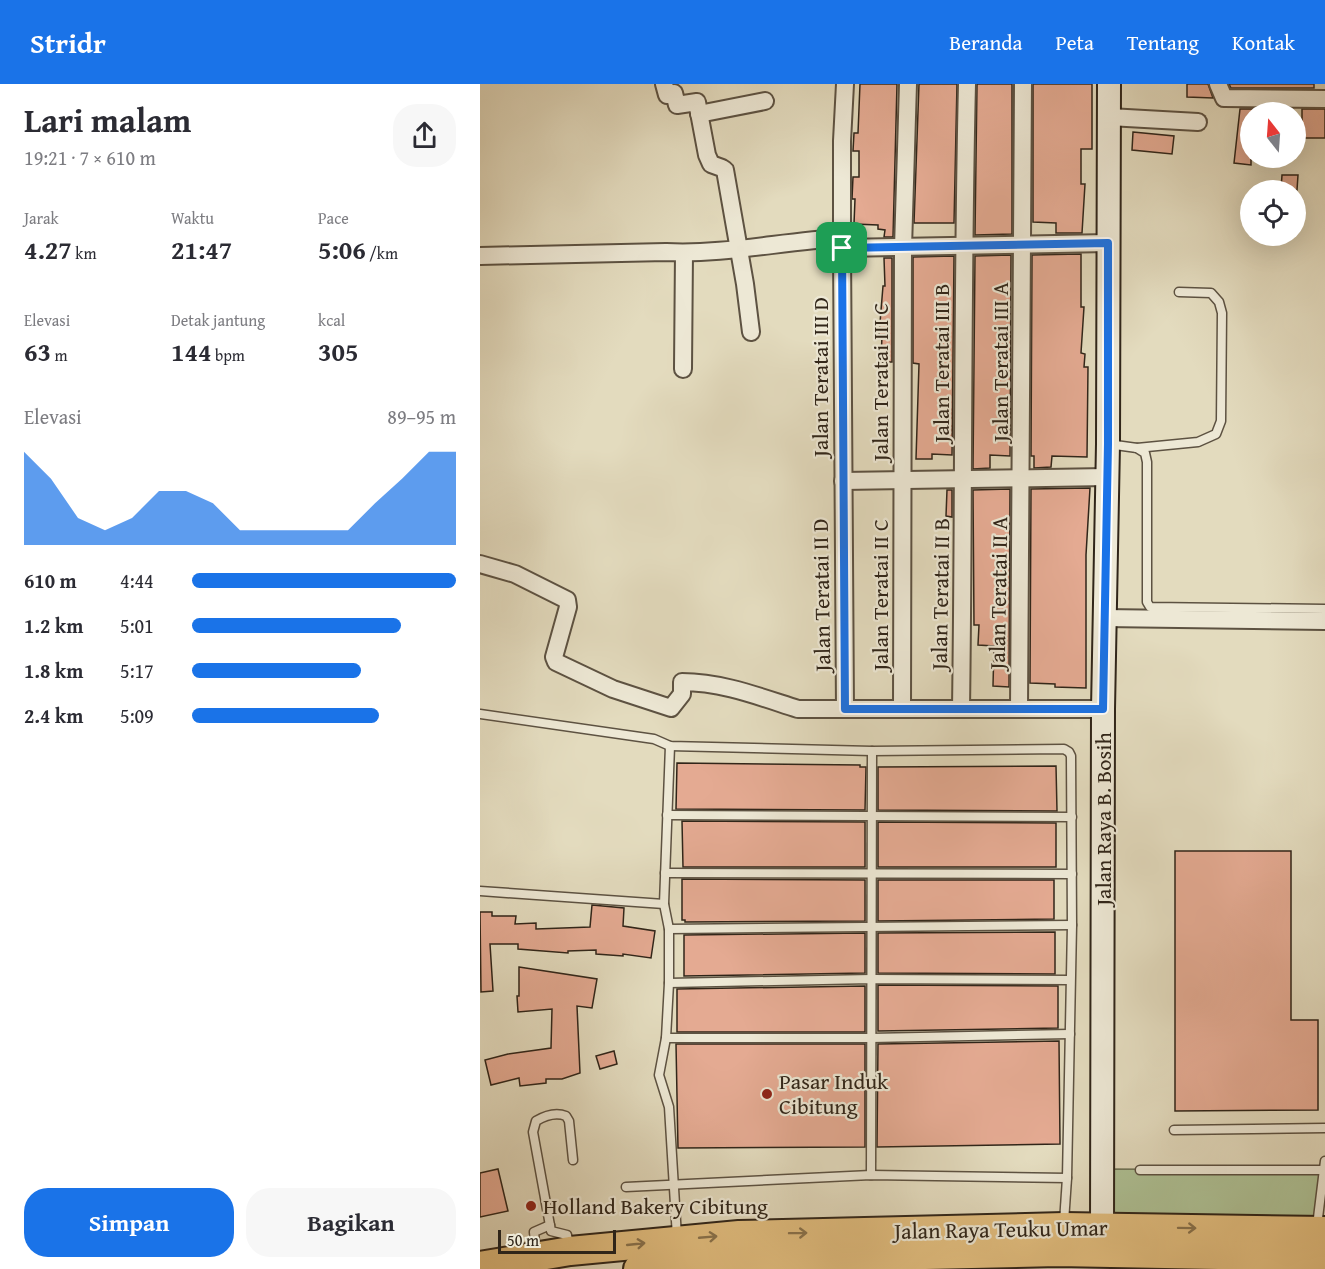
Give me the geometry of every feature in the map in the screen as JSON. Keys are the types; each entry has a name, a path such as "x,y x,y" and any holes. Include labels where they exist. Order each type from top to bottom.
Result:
{"highway":[{"name":"Jalan Raya Teuku Umar","path":"678,1252 739,1235 1064,1227 1321,1231"},
{"path":"480,1266 570,1251 678,1252"},
{"name":"Jalan Raya Teuku Umar","path":"678,1252 744,1265 1076,1253 1325,1257"},
{"path":"638,1269 678,1252"}],"street":[{"path":"664,84 667,95 674,93 677,105 697,102 707,155 711,164 724,170 739,249 751,332"},
{"name":"Jalan Teratai III D","path":"843,481 842,141 845,84"},
{"name":"Jalan Teratai III C","path":"902,481 903,248 908,84"},
{"name":"Jalan Teratai III B","path":"964,479 963,246 967,84"},
{"name":"Jalan Teratai III A","path":"1022,478 1023,84"},
{"name":"Jalan Raya B. Bosih","path":"1102,1228 1103,709 1108,444 1109,84"},
{"path":"1218,84 1224,98 1325,99"},
{"path":"699,114 765,101"},
{"path":"1109,117 1198,122"},
{"path":"480,256 684,253 842,243 903,248 1108,243"},
{"path":"683,369 684,253"},
{"path":"843,481 1107,477"},
{"name":"Jalan Teratai II A","path":"1019,709 1022,478"},
{"name":"Jalan Teratai II B","path":"961,709 964,479"},
{"name":"Jalan Teratai II D","path":"843,481 845,709"},
{"name":"Jalan Teratai II C","path":"902,481 902,709"},
{"path":"480,564 515,574 567,600 568,607 555,657 556,662 613,689 671,708 682,694 682,682 702,682 756,694 798,709 1103,709"},
{"path":"1104,618 1325,621"},
{"path":"1076,1253 1098,1238 1102,1228"}],"lane":[{"path":"1108,444 1137,448 1198,442 1216,434 1221,421 1222,313 1219,302 1211,293 1179,292"},
{"path":"1137,448 1145,453 1147,462 1147,602 1150,607 1325,609"},
{"path":"480,714 654,739 670,746 872,751 1064,749 1069,752 1071,756 1072,925 1064,1227"},
{"path":"670,746 664,904 669,929 669,983 666,1038 658,1075 669,1107 672,1185 678,1252"},
{"path":"871,1175 872,751"},
{"path":"667,815 1072,817"},
{"path":"665,873 1072,874"},
{"path":"480,891 664,904"},
{"path":"669,929 1072,925"},
{"path":"669,983 871,979 1070,980"},
{"path":"666,1038 871,1038 1070,1034"},
{"path":"570,1251 567,1235 551,1231 533,1131 536,1121 549,1115 567,1116 573,1160"},
{"path":"1174,1130 1325,1128"},
{"path":"1140,1170 1324,1166 1321,1231"},
{"path":"626,1187 871,1175 1067,1178"},
{"path":"537,1257 534,1232 550,1225"}],"green space":[{"path":"1102,1169 1324,1170 1316,1230 1088,1247"}],"building":[{"path":"860,84 897,84 893,237 884,237 885,230 878,229 878,225 854,224 853,177 859,177 859,151 853,151 854,133 858,133"},
{"path":"919,84 957,84 954,223 914,223"},
{"path":"977,84 1012,84 1012,234 975,235"},
{"path":"1033,84 1092,84 1092,149 1081,149 1081,184 1085,184 1082,233 1056,233 1056,223 1033,222"},
{"path":"1187,84 1208,84 1213,98 1187,97"},
{"path":"1229,84 1314,84 1314,88 1231,88"},
{"path":"1240,109 1240,164 1234,163"},
{"path":"1306,109 1325,109 1325,138 1306,138"},
{"path":"1133,132 1174,136 1172,154 1132,150"},
{"path":"1282,175 1298,175 1298,180 1282,180"},
{"path":"1081,254 1081,307 1084,307 1081,353 1085,354 1084,367 1088,367 1087,457 1052,456 1051,467 1034,468 1034,456 1031,456 1032,255"},
{"path":"1011,255 1010,456 990,455 990,468 973,469 975,256"},
{"path":"954,256 952,455 932,454 932,459 916,459 919,364 913,363 913,257"},
{"path":"884,258 892,258 892,362 881,362 882,335 879,335 883,286 885,286"},
{"path":"1090,488 1086,555 1086,688 1030,683 1031,489"},
{"path":"1010,489 1009,687 993,686 994,646 978,645 979,625 974,625 973,490"},
{"path":"947,490 952,490 952,517 946,516"},
{"path":"677,763 860,765 860,767 866,767 865,810 676,809"},
{"path":"1056,766 1057,811 878,810 878,767"},
{"path":"682,821 865,822 865,867 683,867"},
{"path":"878,822 1056,823 1056,867 878,867"},
{"path":"1175,851 1291,851 1291,1020 1318,1020 1318,1110 1175,1111"},
{"path":"682,879 865,880 865,921 685,922 682,920"},
{"path":"878,880 1054,880 1054,919 878,921"},
{"path":"592,905 624,908 623,926 655,931 651,958 623,954 623,956 596,954 596,950 568,951 568,953 518,949 518,944 490,944 493,991 481,992 480,912 492,912 492,916 516,916 515,924 536,923 536,929 590,927"},
{"path":"1055,932 1055,974 878,973 878,933"},
{"path":"865,933 865,973 684,976 684,935"},
{"path":"519,967 597,979 592,1008 577,1006 580,1073 562,1079 546,1079 546,1083 520,1086 519,1078 491,1085 485,1060 551,1048 552,1009 518,1012"},
{"name":"Pasar Induk Cibitung","path":"878,985 1058,986 1058,1028 878,1031"},
{"name":"Pasar Induk Cibitung","path":"865,986 865,1032 677,1032 677,989"},
{"name":"Pasar Induk Cibitung","path":"1059,1041 1060,1144 877,1147 878,1044"},
{"name":"Pasar Induk Cibitung","path":"676,1044 865,1044 865,1147 678,1148"},
{"path":"614,1051 617,1064 600,1069 596,1056"},
{"path":"498,1169 508,1211 480,1217 480,1173"}],"place":[{"name":"Pasar Induk Cibitung","path":"767,1094"},
{"name":"Holland Bakery Cibitung","path":"531,1206"}],"route":[{"path":"1108,243 1108,444 1103,709 845,709 842,248 1108,243"}]}
